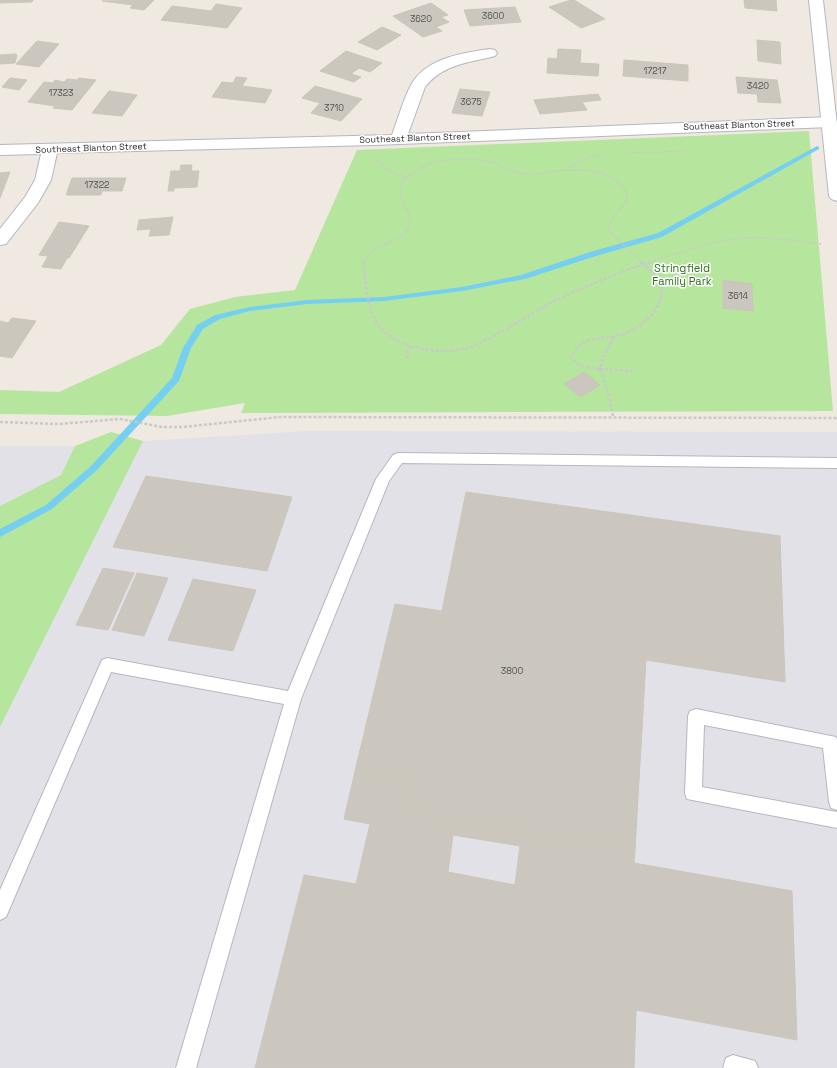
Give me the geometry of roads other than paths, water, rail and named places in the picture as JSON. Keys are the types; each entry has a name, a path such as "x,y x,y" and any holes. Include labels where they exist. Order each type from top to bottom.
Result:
{"street":[{"path":"816,0 837,196"},
{"path":"398,139 418,86 423,78 446,62 467,56 490,53"},
{"name":"Southeast Blanton Street","path":"0,150 374,140 830,122"},
{"path":"0,240 32,199 43,180 50,148"}],"lane":[{"path":"186,1068 293,699 383,479 398,458 837,463"},
{"path":"0,911 107,666 293,699"},
{"path":"837,802 830,742 696,716 693,793 837,820"},
{"path":"733,1068 733,1065 748,1068"}],"waterway":[{"path":"0,533 49,507 94,468 176,379 187,348 200,327 218,317 250,309 307,302 384,299 462,289 522,277 593,254 660,235 817,148"}],"park label":[{"name":"Stringfield Family Park","path":"682,274"}]}
